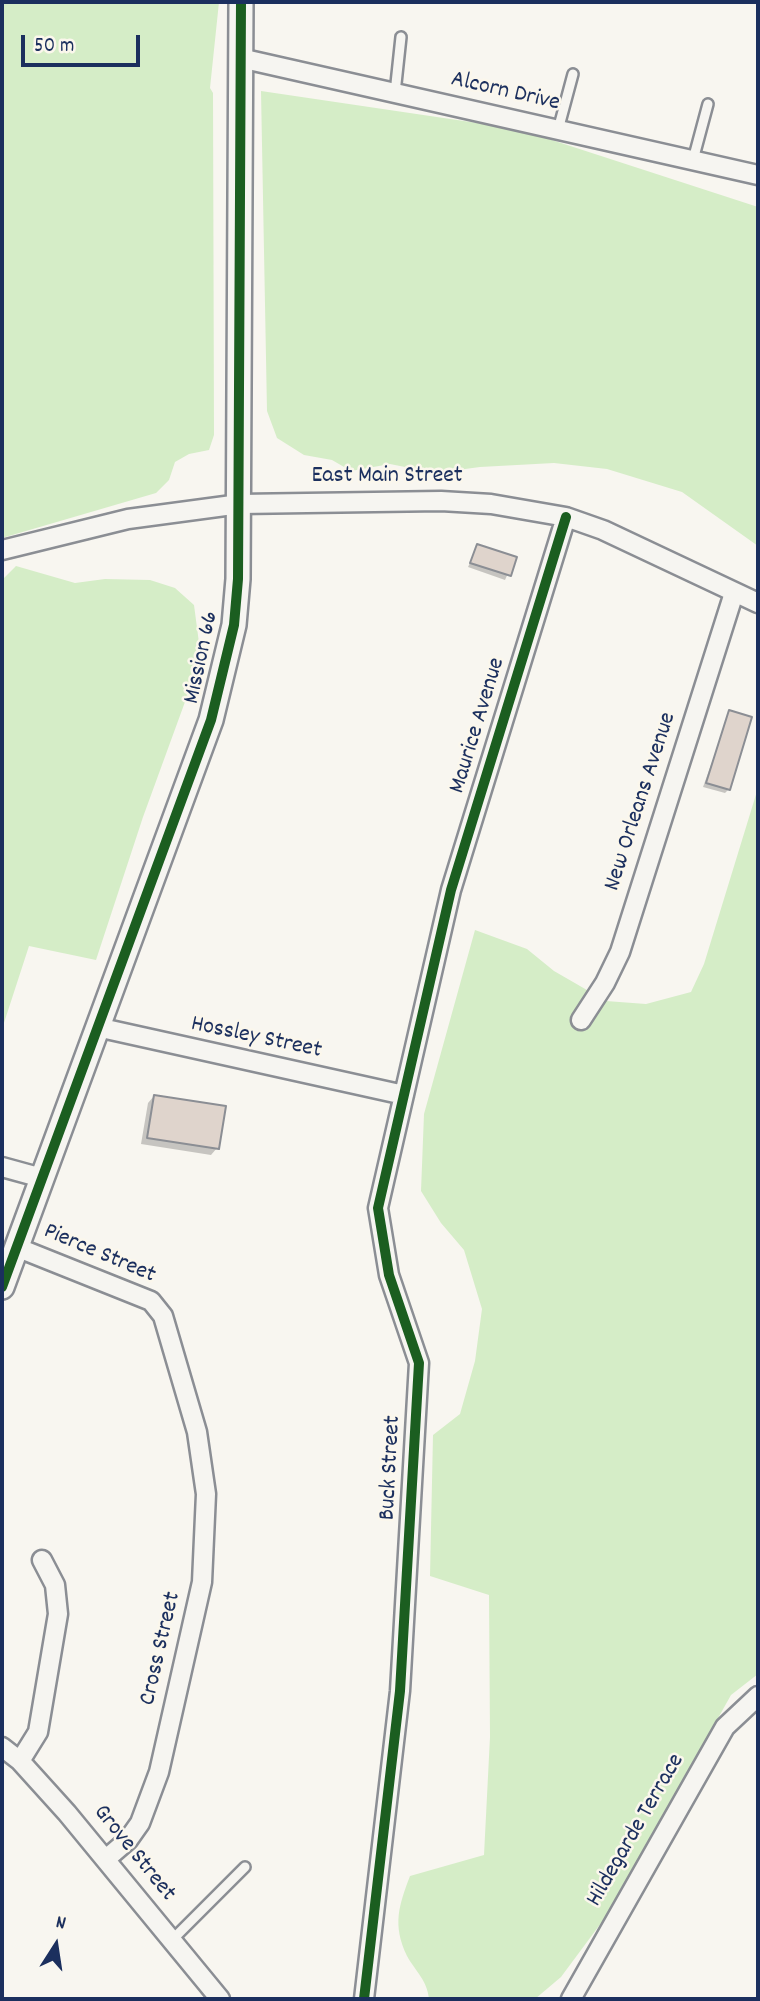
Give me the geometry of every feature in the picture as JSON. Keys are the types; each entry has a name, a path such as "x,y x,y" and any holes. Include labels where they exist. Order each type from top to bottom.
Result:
{"street":[{"name":"Mission 66","path":"2,1287 219,691 234,625 240,503 240,2"},
{"name":"Alcorn Drive","path":"240,58 758,175"},
{"name":"East Main Street","path":"2,550 128,519 240,503 441,501 491,504 566,517 645,548 758,603"},
{"name":"Maurice Avenue","path":"437,948 451,890 566,517"},
{"name":"New Orleans Avenue","path":"581,1020 605,983 620,952 734,593"},
{"name":"Buck Street","path":"364,1999 400,1691 419,1363 389,1275 378,1208 437,948"},
{"name":"Hossley Street","path":"97,1027 404,1095"},
{"path":"2,1167 42,1178"},
{"name":"Pierce Street","path":"16,1247 151,1301 163,1316 197,1433"},
{"name":"Cross Street","path":"106,1859 128,1840 139,1824 159,1772 202,1582 206,1494 197,1433"},
{"path":"20,1761 38,1732 57,1627 55,1585 42,1560"},
{"name":"Hildegarde Terrace","path":"571,1999 725,1727 758,1696"},
{"name":"Grove Street","path":"2,1747 20,1761 106,1859 220,1999"}],"lane":[{"path":"395,93 401,37"},
{"path":"558,130 573,74"},
{"path":"693,160 708,104"},
{"path":"172,1940 245,1867"}],"green space":[{"path":"2,2 219,2 210,88 213,93 214,435 209,450 189,454 175,462 169,480 156,493 2,538"},
{"path":"261,91 518,129 758,207 758,546 682,492 607,469 554,463 480,467 435,473 390,464 351,471 332,460 304,455 277,438 267,411"},
{"path":"16,566 75,583 105,579 150,580 175,588 194,605 201,658 143,817 96,960 29,946 2,1029 2,580"},
{"path":"758,788 758,1674 731,1695 610,1911 561,1977 535,1999 429,1999 424,1981 402,1945 398,1925 400,1906 410,1876 484,1855 490,1737 489,1595 430,1576 433,1435 460,1414 475,1361 482,1309 464,1250 441,1223 421,1191 424,1114 475,930 527,949 554,971 606,1001 646,1004 691,992 704,964"}],"building":[{"path":"477,544 517,557 511,576 470,563"},
{"path":"729,710 752,717 730,790 706,783"},
{"path":"154,1095 226,1106 219,1149 147,1138"}],"cycle path":[{"path":"2,1287 211,720 234,625 238,579 241,2"},
{"path":"364,1999 400,1691 419,1363 389,1275 378,1208 451,890 566,517"}]}
